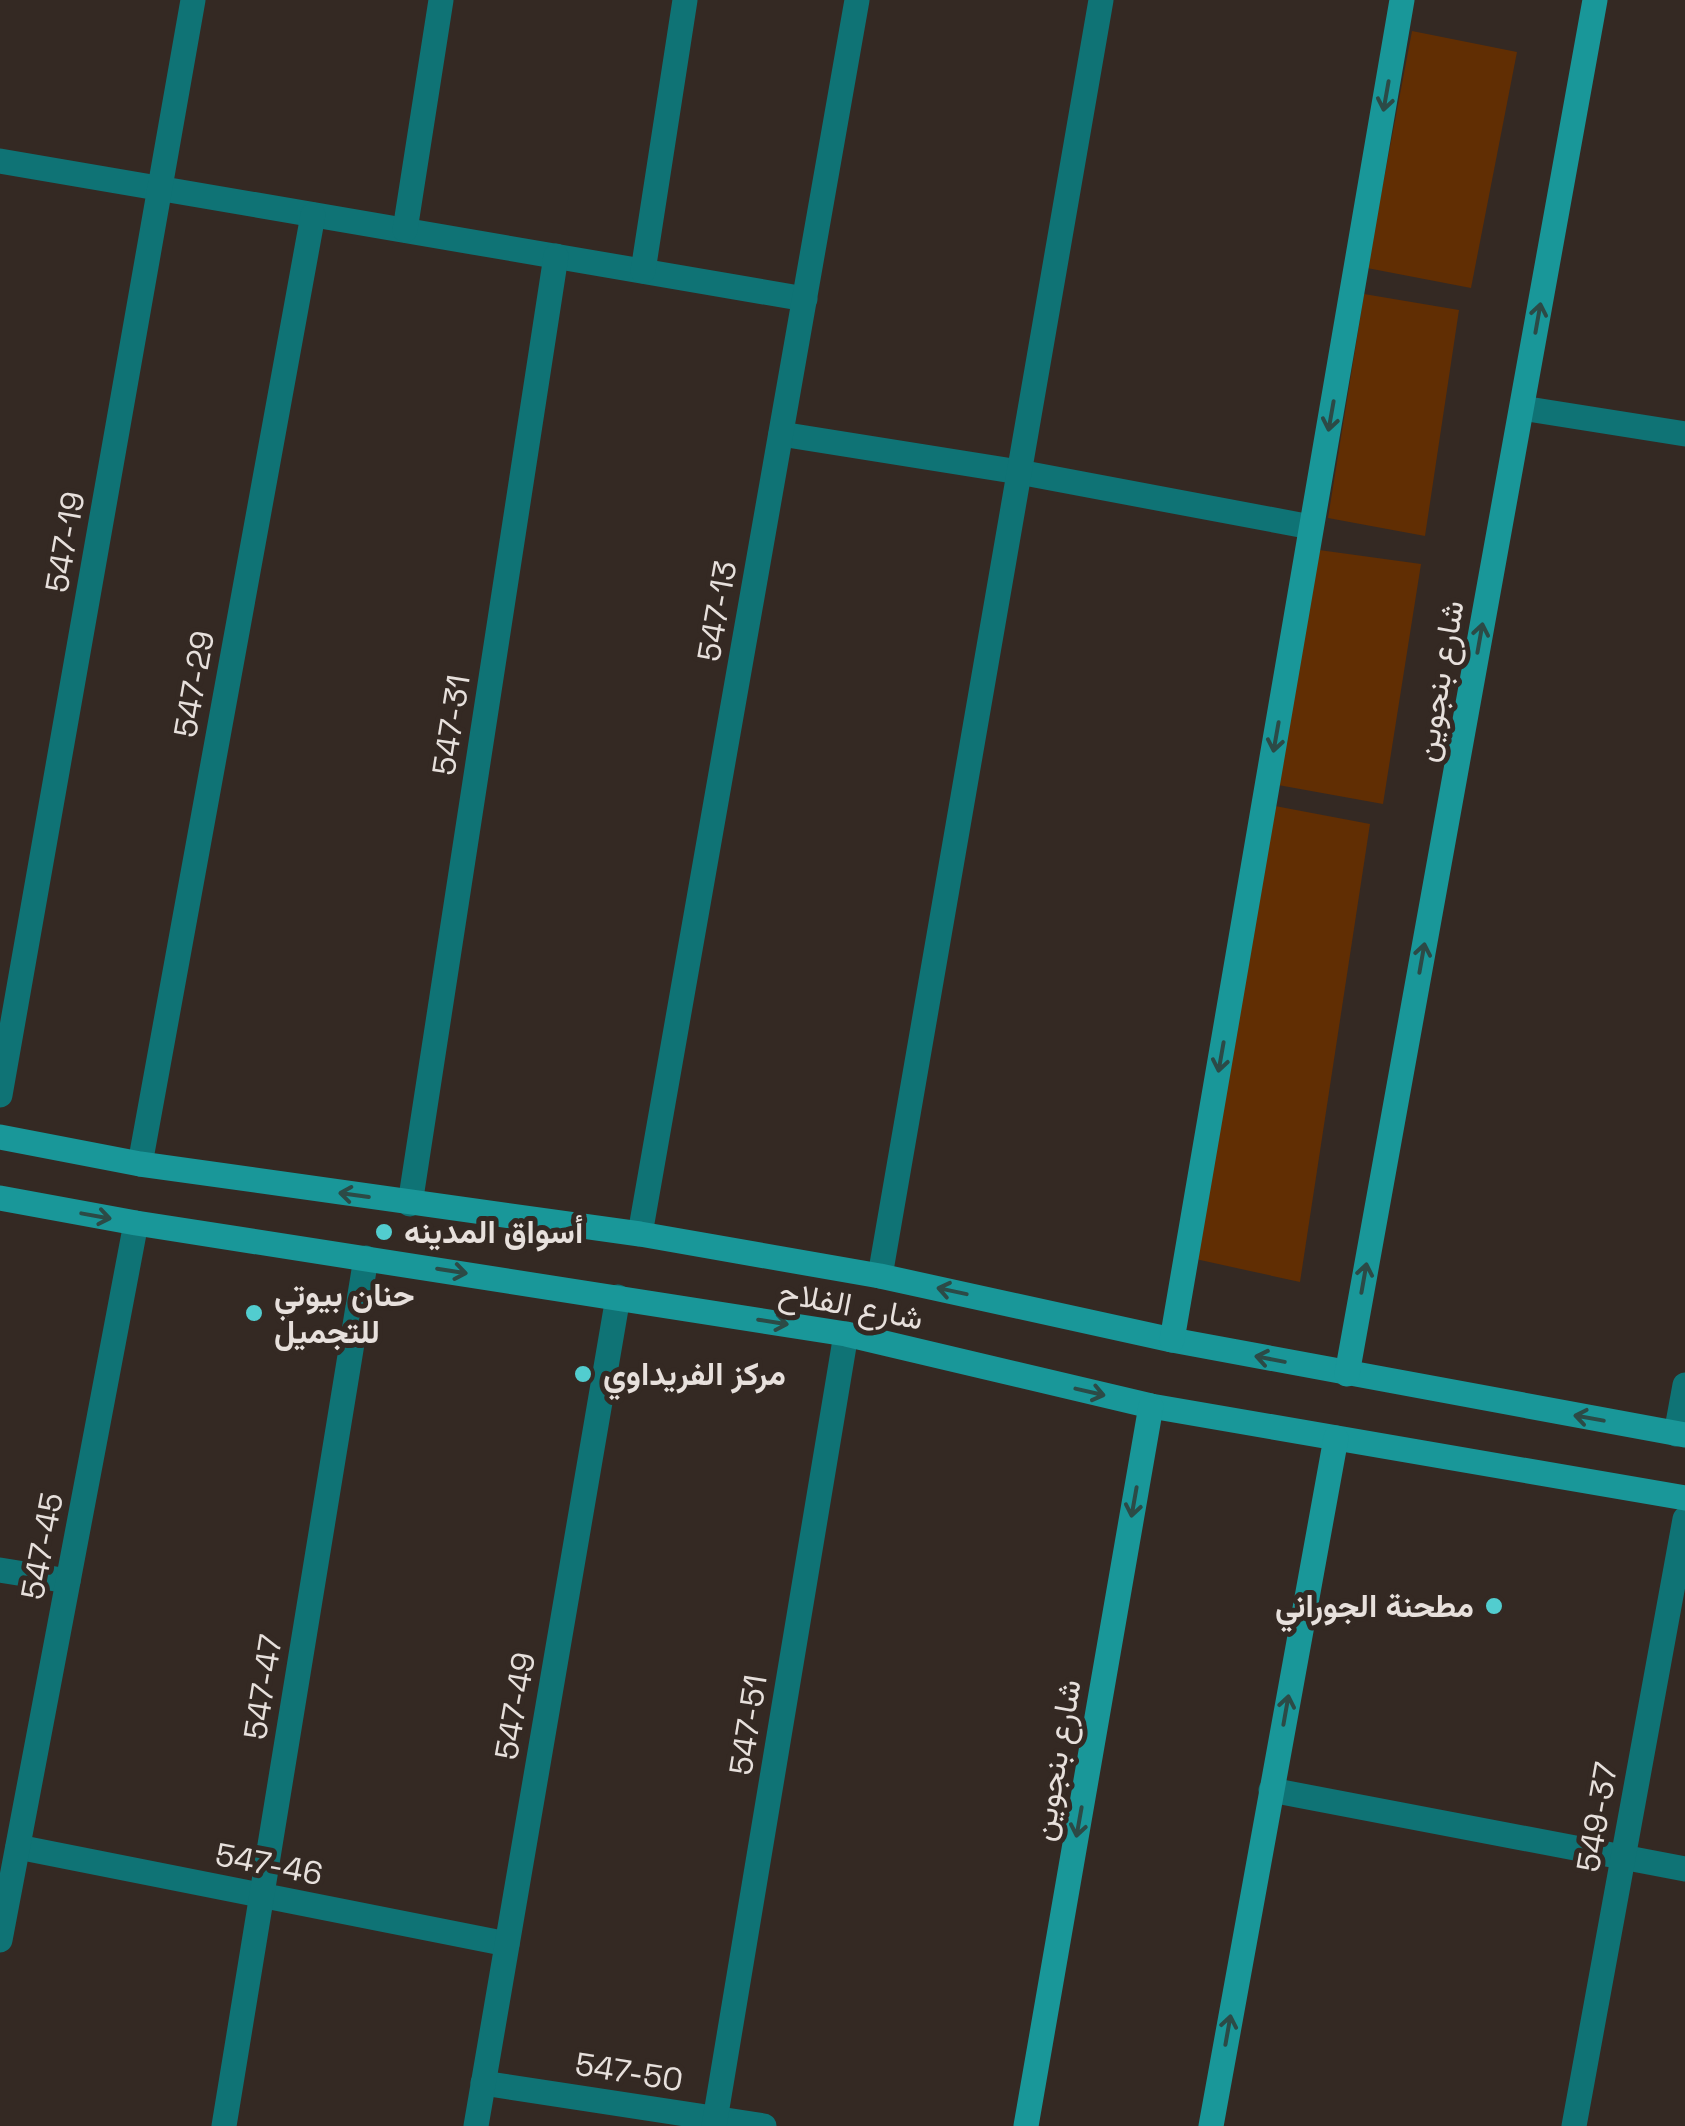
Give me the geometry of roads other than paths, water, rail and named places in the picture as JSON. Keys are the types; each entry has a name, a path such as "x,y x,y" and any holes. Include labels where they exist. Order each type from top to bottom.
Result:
{"street":[{"name":"547-19","path":"0,1095 193,0"},
{"path":"405,230 441,0"},
{"path":"643,271 685,0"},
{"name":"547-13","path":"640,1234 858,0"},
{"path":"880,1276 1101,0"},
{"path":"1172,1340 1402,0"},
{"name":"شارع بنجوين","path":"1347,1374 1596,0"},
{"path":"0,160 805,298"},
{"name":"547-29","path":"140,1164 313,215"},
{"name":"547-31","path":"410,1204 556,256"},
{"path":"1522,408 1685,434"},
{"path":"781,434 1019,472 1312,527"},
{"name":"شارع الفلاح","path":"0,1137 140,1164 640,1234 880,1276 1172,1340 1681,1434"},
{"name":"شارع الفلاح","path":"0,1198 136,1224 846,1334 1151,1406 1685,1498"},
{"name":"547-45","path":"0,1940 136,1224"},
{"name":"547-47","path":"224,2126 366,1258"},
{"name":"547-49","path":"476,2126 618,1297"},
{"name":"547-51","path":"714,2122 846,1334"},
{"path":"1681,1434 1685,1386"},
{"name":"شارع بنجوين","path":"1026,2126 1151,1406"},
{"path":"1211,2126 1336,1438"},
{"name":"549-37","path":"1574,2126 1685,1519"},
{"path":"0,1570 68,1582"},
{"path":"1272,1790 1685,1869"},
{"name":"547-46","path":"18,1847 507,1944"},
{"name":"547-50","path":"483,2083 714,2122 764,2126"}],"place":[{"name":"أسواق المدينه","path":"384,1232"},
{"name":"حنان بيوتي للتجميل","path":"254,1313"},
{"name":"مركز الفريداوي","path":"583,1374"},
{"name":"مطحنة الجوراني","path":"1494,1606"}]}
